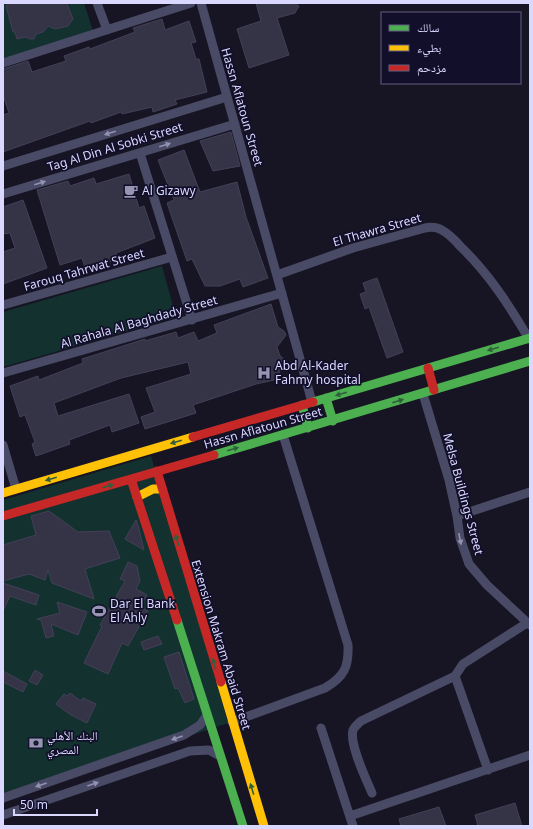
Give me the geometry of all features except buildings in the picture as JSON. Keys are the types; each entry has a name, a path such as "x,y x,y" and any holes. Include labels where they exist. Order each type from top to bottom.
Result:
{"street":[{"path":"97,3 107,30"},
{"path":"3,63 191,3"},
{"name":"Hassn Aflatoun Street","path":"201,3 312,402"},
{"name":"Tag Al Din Al Sobki Street","path":"3,166 227,97"},
{"name":"Tag Al Din Al Sobki Street","path":"3,194 235,124"},
{"path":"140,152 192,320"},
{"name":"El Thawra Street","path":"277,275 353,248 433,227 446,232 486,273 530,339"},
{"name":"Farouq Tahrwat Street","path":"3,305 172,257"},
{"name":"Al Rahala Al Baghdady Street","path":"3,373 282,293"},
{"name":"Hassn Aflatoun Street","path":"3,493 530,339"},
{"name":"Hassn Aflatoun Street","path":"3,516 333,421 530,362"},
{"path":"428,368 434,390"},
{"name":"Melsa Buildings Street","path":"422,394 449,480 457,516 461,544 469,564 487,585 528,624"},
{"path":"326,398 333,421"},
{"path":"302,406 308,428"},
{"path":"232,722 325,688 336,681 345,671 349,658 348,645 283,435"},
{"path":"3,445 16,489"},
{"name":"Extension Makram Abaid Street","path":"157,471 264,826"},
{"path":"131,479 243,826"},
{"path":"137,497 149,491 162,489"},
{"path":"457,516 530,492"},
{"path":"372,793 354,742 353,732 355,726 361,721 455,676 463,664 528,624"},
{"path":"455,676 488,770"},
{"path":"3,798 184,735 200,725 207,715"},
{"path":"321,728 354,826"},
{"path":"3,815 190,751 209,750 220,756"},
{"path":"350,816 530,755"}],"green space":[{"path":"3,3 8,3 6,6 13,32 30,39 34,39 36,34 43,32 48,26 55,29 68,26 73,19 68,3 84,3 93,31 3,59"},
{"path":"162,266 176,317 3,367 3,312"},
{"name":"Dar El Bank El Ahly","path":"151,456 228,723 3,799 3,500"}],"traffic: fast":[{"path":"313,402 530,338"},
{"path":"214,455 530,361"},
{"path":"326,398 333,421"},
{"path":"302,405 308,428"},
{"path":"177,620 243,826"}],"traffic: slow":[{"path":"3,493 193,437"},
{"path":"137,497 153,489 162,489"},
{"path":"221,682 264,826"}],"traffic: jam":[{"path":"428,368 434,390"},
{"path":"193,437 313,402"},
{"path":"3,516 214,455"},
{"path":"157,471 221,682"},
{"path":"131,479 177,620"}],"place":[{"name":"Al Gizawy","path":"131,191"},
{"name":"Abd Al-Kader Fahmy hospital","path":"264,373"},
{"name":"Dar El Bank El Ahly","path":"99,611"},
{"name":"البنك الأهلي المصري","path":"36,743"}]}
